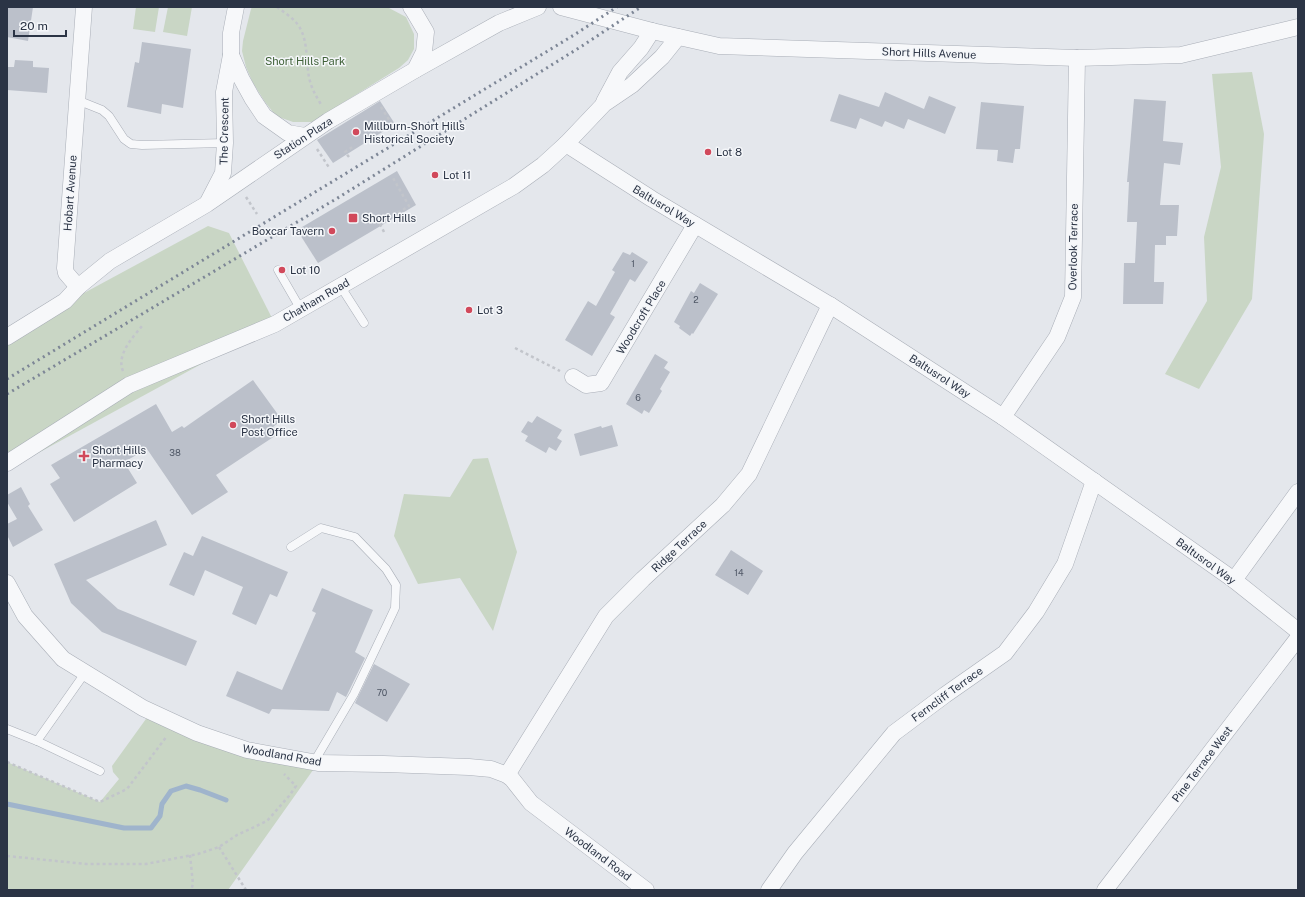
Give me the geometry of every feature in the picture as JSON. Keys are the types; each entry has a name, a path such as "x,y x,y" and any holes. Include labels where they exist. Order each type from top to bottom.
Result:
{"street":[{"name":"Hobart Avenue","path":"78,287 66,273 65,268 84,7"},
{"name":"The Crescent","path":"207,204 223,173 225,143 224,92 231,55 231,33 236,7"},
{"path":"410,7 414,10 426,32 424,52 415,70"},
{"name":"Station Plaza","path":"78,287 110,261 310,141 415,70 499,23 538,7"},
{"name":"Short Hills Avenue","path":"566,7 652,31 719,46 1077,58 1181,55 1298,27"},
{"name":"Chatham Road","path":"604,104 620,72 641,48 652,31"},
{"name":"Chatham Road","path":"7,463 129,385 275,324 300,308 514,186 543,165 566,144 604,104 632,85 662,57 678,37"},
{"name":"The Crescent","path":"231,55 241,78 264,116 288,133 310,141"},
{"name":"Overlook Terrace","path":"1003,417 1057,337 1073,297 1077,58"},
{"name":"Baltusrol Way","path":"566,144 652,199 830,305 1003,417 1234,580 1298,631"},
{"name":"Woodcroft Place","path":"572,377 586,385 601,383 695,225"},
{"path":"7,337 65,301 78,287"},
{"name":"Ridge Terrace","path":"507,775 606,616 643,579 723,505 749,474 830,305"},
{"name":"Ferncliff Terrace","path":"769,890 795,853 894,733 944,695 1005,653 1036,612 1065,564 1094,481"},
{"path":"1234,580 1298,492"},
{"name":"Woodland Road","path":"7,583 25,616 63,659 143,708 197,733 247,750 314,762 483,768 500,772 512,779 531,803 643,889"},
{"name":"Pine Terrace West","path":"1106,890 1298,638"}],"lane":[{"path":"77,100 102,110 109,116 124,140 131,144 225,143"},
{"path":"278,270 300,308"},
{"path":"340,286 364,323"},
{"path":"291,547 321,528 355,536 386,569 396,585 395,608 354,694 314,762"},
{"path":"38,741 85,673"},
{"path":"7,729 38,741 100,771"}],"path":[{"path":"277,7 291,17 300,27 304,36 309,78 313,92 323,108"},
{"path":"379,104 395,129"},
{"path":"310,141 330,169"},
{"path":"349,157 345,152 354,146"},
{"path":"384,232 380,224 409,206 393,178"},
{"path":"249,201 257,214"},
{"path":"129,385 122,368 123,355 127,345 142,326"},
{"path":"515,348 572,377"},
{"path":"7,856 86,864 146,864 198,854 219,847 237,835 267,821 296,786 279,770"},
{"path":"219,847 246,890"},
{"path":"190,856 193,884 191,890"}],"green space":[{"path":"136,7 159,7 155,32 133,29"},
{"path":"168,7 192,7 187,36 163,32"},
{"name":"Short Hills Park","path":"252,7 389,8 406,17 414,34 414,49 408,60 399,68 312,122 293,122 276,116 253,83 246,67 242,51 243,41"},
{"path":"1252,72 1264,134 1252,299 1199,389 1165,374 1207,301 1204,237 1221,167 1212,74"},
{"path":"208,226 229,233 275,324 7,470 7,336"},
{"path":"488,458 517,552 493,631 460,578 418,584 394,536 404,494 450,497 473,459"},
{"path":"151,712 197,733 318,763 228,890 7,890 7,762 100,802 119,779 113,772 112,766"}],"building":[{"path":"7,7 33,7 28,41 7,37"},
{"path":"142,42 191,49 183,108 162,104 161,114 127,107 135,62 139,63"},
{"path":"15,60 33,61 33,67 49,68 47,93 7,90 7,67 14,67"},
{"path":"885,92 924,109 929,96 956,107 945,134 908,119 904,129 885,121 882,127 860,118 856,129 830,121 839,94 879,107"},
{"path":"1134,99 1166,101 1163,141 1183,143 1180,165 1164,163 1160,205 1179,205 1177,236 1166,236 1166,245 1155,245 1154,282 1164,282 1163,304 1123,304 1124,263 1135,263 1137,222 1127,222 1129,182 1127,182"},
{"name":"Millburn-Short Hills Historical Society","path":"380,101 395,124 333,163 317,140"},
{"path":"981,102 1024,106 1020,149 1015,149 1013,163 997,161 998,150 976,149"},
{"name":"Short Hills","path":"397,171 416,205 318,263 297,230"},
{"path":"623,252 630,255 632,252 648,262 635,282 630,279 610,314 615,317 592,356 565,340 588,301 596,306 615,272 612,270"},
{"path":"700,283 718,294 693,334 692,333 690,336 679,328 680,326 674,322 691,291 694,293"},
{"path":"655,354 668,362 664,368 670,372 660,389 662,391 649,413 644,410 642,414 626,404"},
{"path":"253,380 282,420 273,427 278,434 216,475 228,492 192,515 147,449 124,462 137,483 74,522 50,484 60,478 51,465 156,404 172,432 182,426 184,428"},
{"path":"537,416 562,430 557,438 562,441 556,451 549,447 546,453 525,441 528,436 521,432 528,421 532,423"},
{"path":"612,425 618,446 580,456 574,434 601,426 602,428"},
{"path":"21,487 30,504 28,506 43,530 13,547 7,535 7,524 17,519 7,502 7,495"},
{"path":"156,520 167,545 86,580 118,609 197,641 186,666 102,632 71,603 54,564"},
{"path":"202,536 288,572 277,597 270,594 256,625 232,614 243,587 205,570 194,596 169,585 184,552 193,556"},
{"path":"731,550 763,571 748,595 715,575"},
{"path":"322,588 373,610 355,652 365,658 346,697 337,692 329,711 272,709 269,714 226,696 237,671 282,690 316,613 312,611"},
{"path":"374,664 410,684 387,722 355,703"}],"waterway":[{"path":"7,804 124,828 151,828 160,816 162,804 171,791 186,786 226,800"}],"railway":[{"path":"7,379 574,35 617,7"},
{"path":"7,394 336,199 582,46 641,7"}],"place":[{"name":"Millburn-Short Hills Historical Society","path":"356,132"},
{"name":"Lot 8","path":"708,152"},
{"name":"Lot 11","path":"435,175"},
{"name":"Short Hills","path":"353,218"},
{"name":"Boxcar Tavern","path":"332,231"},
{"name":"Lot 10","path":"282,270"},
{"name":"Lot 3","path":"469,310"},
{"name":"Short Hills Post Office","path":"233,425"},
{"name":"Short Hills Pharmacy","path":"84,456"}]}
